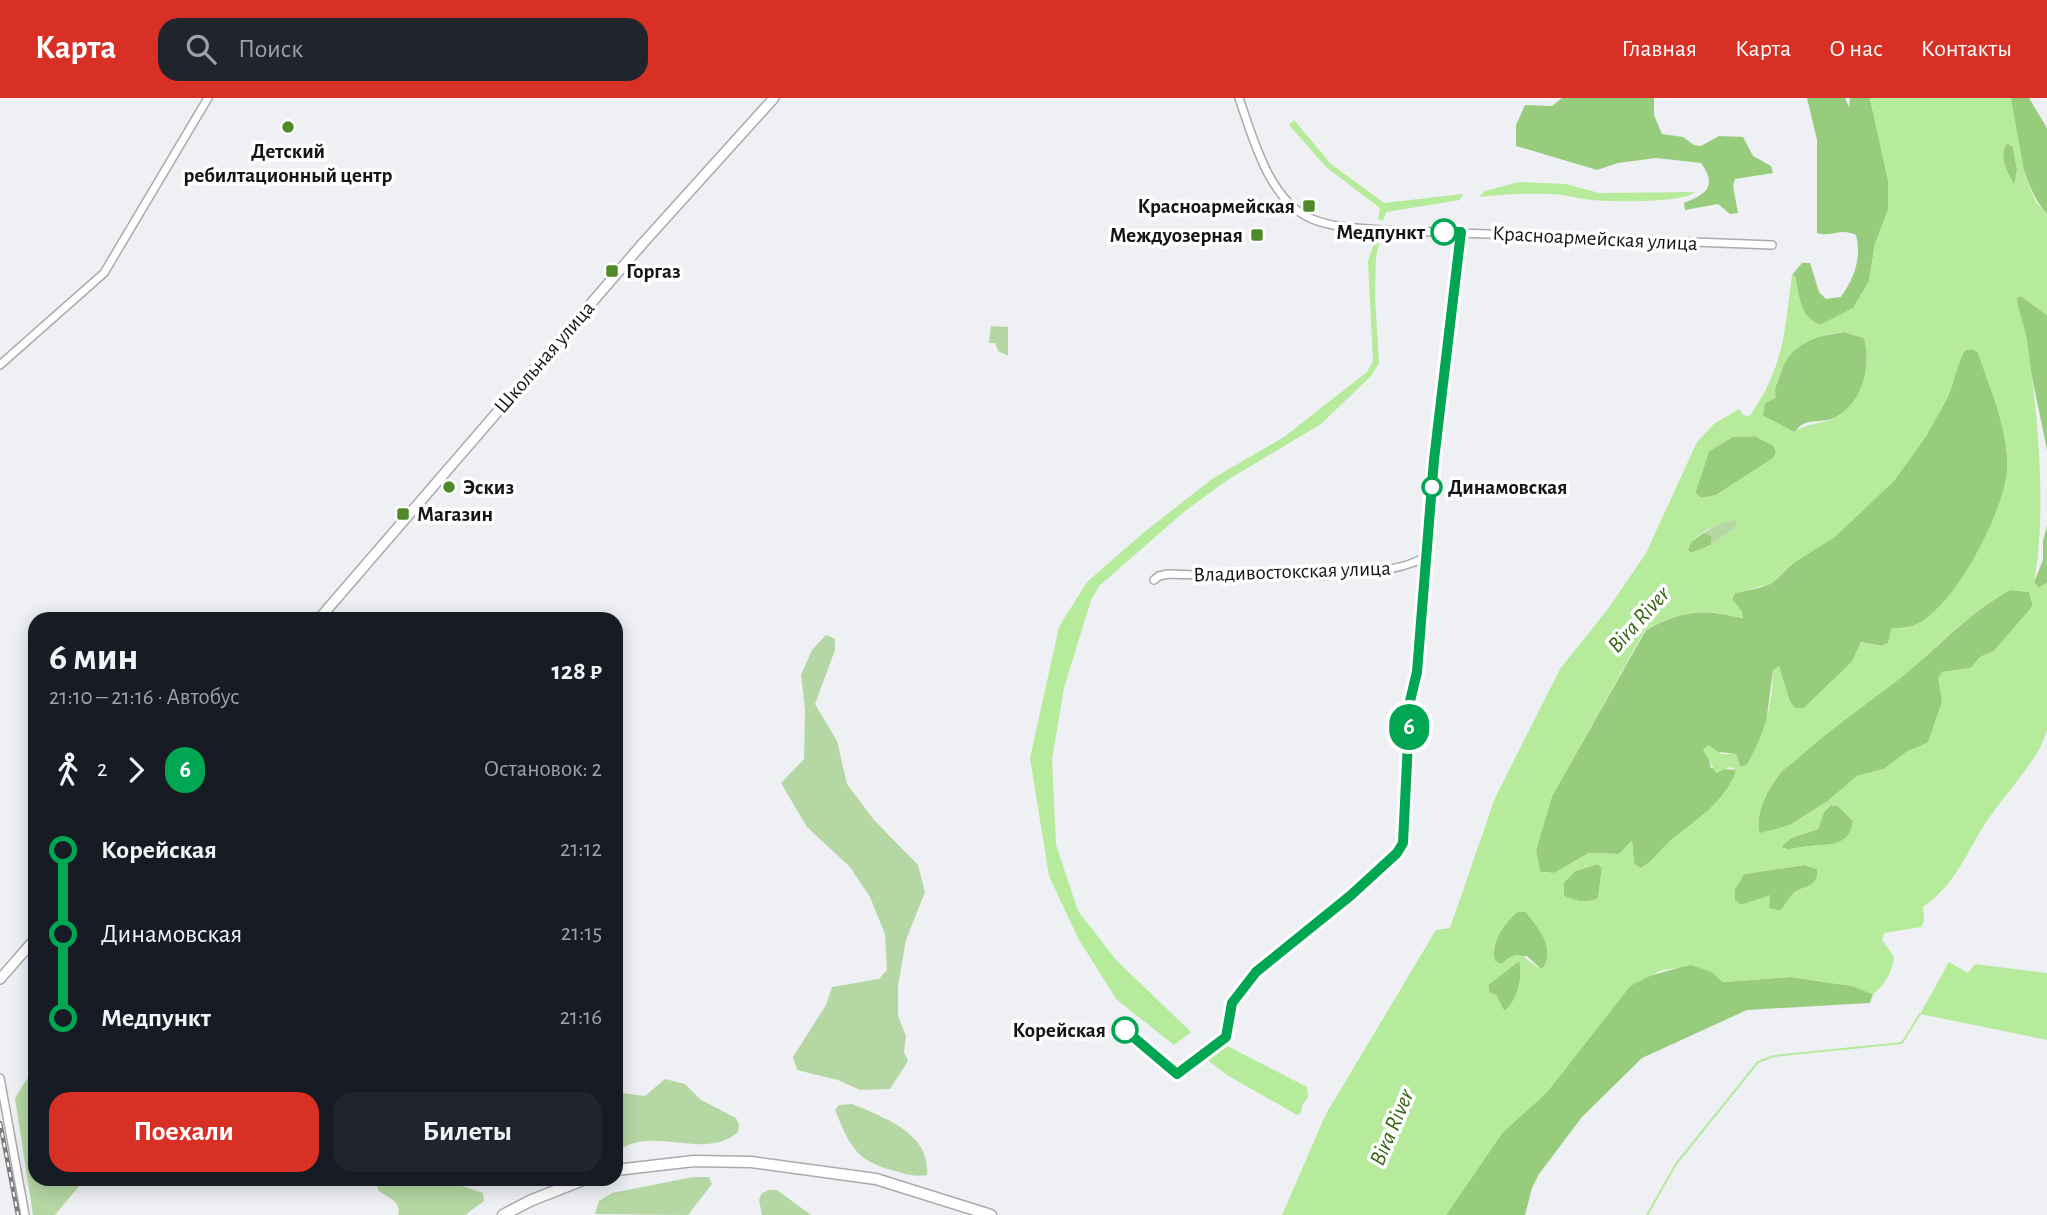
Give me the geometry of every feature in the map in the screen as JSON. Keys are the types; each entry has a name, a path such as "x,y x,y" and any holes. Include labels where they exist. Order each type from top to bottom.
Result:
{"main road":[{"name":"Школьная улица","path":"325,612 644,242 774,98"},
{"path":"0,979 28,947"},
{"path":"623,1169 694,1161 751,1162 876,1179 991,1215"},
{"path":"503,1215 531,1199 567,1186"}],"street":[{"path":"0,365 104,273 208,98"},
{"name":"Красноармейская улица","path":"1239,98 1275,184 1289,204 1310,219 1344,227 1772,245"},
{"name":"Владивостокская улица","path":"1154,580 1168,574 1367,572 1419,563 1427,554 1434,460 1461,232"},
{"path":"0,1078 25,1215"}],"shaded area":[{"path":"1562,98 1654,98 1654,115 1662,134 1683,137 1694,145 1701,146 1719,136 1743,137 1753,156 1771,166 1773,173 1735,179 1733,186 1738,213 1730,214 1718,204 1685,210 1684,203 1704,193 1709,184 1709,178 1701,163 1656,158 1618,163 1597,170 1516,146 1516,125 1525,105 1552,106"},
{"path":"1807,98 1845,98 1849,107 1850,98 1870,98 1888,180 1888,210 1875,244 1869,281 1853,309 1820,325 1804,312 1795,277 1792,275 1802,263 1810,263 1819,292 1826,299 1841,297 1856,268 1858,244 1856,235 1850,233 1817,233 1817,140"},
{"path":"2011,98 2029,98 2047,128 2047,215 2038,203 2025,175 2014,129"},
{"path":"2007,143 2013,147 2017,169 2015,187 2003,159"},
{"path":"2021,296 2047,315 2047,450 2017,304 2017,298"},
{"path":"991,326 1008,327 1008,356 998,351 995,343 989,343"},
{"path":"1844,332 1864,338 1866,349 1866,371 1853,403 1832,419 1803,424 1794,432 1763,416 1761,409 1774,391 1785,361 1794,349 1816,337"},
{"path":"1965,350 1978,352 1998,411 2005,441 2007,471 2004,489 1987,534 1960,581 1944,602 1913,626 1892,628 1888,643 1882,646 1861,642 1852,662 1804,708 1795,708 1790,702 1779,667 1773,670 1765,731 1747,765 1740,767 1736,754 1703,750 1708,755 1711,768 1736,770 1734,777 1714,805 1645,866 1641,868 1634,864 1632,841 1619,854 1589,853 1554,873 1540,872 1536,850 1552,796 1646,630 1671,618 1693,613 1716,613 1742,618 1741,611 1732,599 1735,593 1763,587 1774,581 1862,511 1900,471 1946,400"},
{"path":"1755,436 1774,446 1776,453 1772,459 1716,495 1701,498 1695,493 1709,451 1733,437"},
{"path":"1736,520 1737,526 1711,545 1712,536 1703,533 1722,522"},
{"path":"2047,526 2047,583 2038,588 2034,582 2043,560 2043,541"},
{"path":"1703,533 1712,536 1711,545 1691,553 1688,550 1690,543"},
{"path":"2010,590 2029,592 2033,606 1994,651 1980,657 1971,668 1942,672 1942,702 1928,743 1908,751 1884,769 1857,776 1828,801 1790,825 1760,834 1762,805 1781,773 1832,729 1904,675 1976,612"},
{"path":"826,635 835,639 835,650 815,704 837,741 847,784 874,820 918,865 925,892 906,940 898,986 898,1016 906,1036 904,1052 908,1061 890,1089 860,1090 838,1080 797,1070 793,1057 826,1005 832,987 879,979 887,970 885,934 870,897 850,867 807,827 781,783 804,759 805,709 801,675 812,650"},
{"path":"1831,805 1838,806 1853,821 1847,837 1827,845 1789,849 1781,847 1791,838 1818,829 1824,812"},
{"path":"1598,864 1602,868 1598,898 1581,901 1564,896 1564,882 1575,871"},
{"path":"1804,865 1818,869 1816,879 1811,885 1795,892 1780,911 1751,903 1740,905 1735,900 1735,889 1744,874"},
{"path":"1519,911 1526,912 1547,946 1548,954 1542,970 1527,956 1509,958 1502,964 1495,962 1496,940 1508,921"},
{"path":"1519,961 1521,974 1518,988 1513,1002 1504,1011 1496,995 1489,992 1488,985"},
{"path":"1692,964 1712,972 1723,982 1791,977 1852,986 1873,994 1870,1003 1747,1010 1642,1058 1582,1117 1539,1174 1532,1188 1525,1215 1446,1215 1502,1133 1547,1092 1630,986 1642,978"},
{"path":"28,1079 28,1182 15,1098"},
{"path":"665,1079 685,1084 701,1100 736,1118 738,1132 728,1139 706,1144 643,1141 623,1147 623,1093 645,1096"},
{"path":"852,1104 890,1121 913,1138 926,1160 927,1175 909,1175 885,1168 857,1152 835,1110 839,1105"},
{"path":"693,1177 709,1177 712,1184 688,1215 595,1214 599,1201 612,1193"},
{"path":"29,1186 79,1186 55,1215 33,1215"},
{"path":"377,1186 463,1186 483,1193 484,1201 465,1215 398,1215 396,1203 379,1191"},
{"path":"777,1190 811,1215 762,1215 759,1200 762,1193"}],"water":[{"name":"Bira River","path":"1870,98 2011,98 2025,176 2036,202 2047,215 2047,315 2021,296 2017,298 2031,369 2039,462 2040,525 2034,582 2038,588 2047,583 2047,731 2040,748 1982,828 1954,876 1923,907 1924,921 1921,927 1884,933 1882,940 1894,957 1885,982 1873,994 1852,986 1791,977 1723,982 1712,972 1691,965 1660,971 1630,986 1547,1092 1502,1133 1446,1215 1282,1215 1326,1114 1436,930 1450,928 1495,798 1560,669 1608,609 1646,553 1697,442 1714,424 1739,409 1743,415 1750,416 1762,397 1781,348 1792,275 1795,276 1804,312 1820,325 1853,308 1869,281 1875,244 1888,210 1888,180","holes":["2007,143 2013,147 2017,169 2014,185 2004,164 2003,149","1844,332 1864,338 1866,371 1859,393 1845,410 1831,419 1794,432 1763,416 1765,403 1776,398 1777,382 1789,357 1812,339","1972,349 1978,353 1998,411 2005,441 2007,471 2004,489 1986,534 1960,581 1944,602 1913,626 1892,628 1888,643 1882,646 1861,642 1852,662 1804,708 1795,708 1790,702 1779,666 1773,671 1766,720 1747,765 1740,767 1736,754 1721,754 1709,745 1703,749 1716,773 1730,767 1736,770 1734,777 1714,805 1645,866 1641,868 1634,864 1632,841 1619,854 1589,853 1554,873 1540,872 1536,850 1552,796 1645,630 1670,618 1693,613 1716,613 1743,618 1742,611 1732,599 1735,593 1771,584 1790,565 1835,537 1895,480 1927,435 1948,396 1964,350","1755,436 1774,446 1776,453 1772,459 1716,495 1701,498 1695,494 1709,451 1733,437","1736,520 1737,526 1711,545 1691,553 1688,551 1701,534 1722,523","2010,590 2029,592 2033,606 1994,651 1980,657 1971,668 1942,672 1938,678 1942,702 1928,743 1908,751 1884,769 1857,776 1828,801 1790,825 1760,833 1762,805 1781,772 1832,729 1904,675 1977,612","1831,805 1838,806 1853,821 1847,837 1835,843 1792,849 1781,847 1791,838 1818,829 1824,812","1598,864 1602,868 1598,898 1581,901 1564,896 1564,882 1575,871","1804,865 1817,869 1814,882 1795,892 1780,911 1769,908 1770,895 1740,905 1735,900 1735,889 1744,874","1519,911 1526,912 1541,932 1547,946 1548,954 1542,969 1519,955 1502,964 1495,961 1496,940 1503,927","1519,961 1518,988 1512,1002 1504,1011 1496,995 1489,992 1488,985"]},
{"path":"1294,120 1331,164 1384,203 1463,194 1460,200 1386,212 1383,221 1378,219 1380,208 1326,167 1289,125"},
{"path":"1519,182 1566,184 1599,193 1695,192 1688,196 1663,200 1631,201 1541,194 1479,197 1485,191"},
{"path":"1377,235 1381,236 1376,257 1375,297 1379,363 1371,376 1321,424 1229,479 1185,511 1099,586 1091,600 1064,688 1052,759 1056,845 1078,911 1117,961 1191,1032 1174,1045 1116,999 1078,938 1049,876 1030,758 1059,627 1087,582 1142,534 1212,479 1284,437 1367,372 1373,362 1368,261"},
{"path":"1949,962 1968,973 1975,964 2047,973 2047,1040 1920,1014"},
{"path":"1225,1045 1307,1087 1308,1097 1301,1113 1297,1115 1227,1075 1205,1058"}],"waterway":[{"path":"1647,1215 1676,1164 1758,1062 1774,1056 1902,1043 1920,1014"}],"railway":[{"path":"0,1123 18,1215"}],"bus line":[{"name":"6","path":"1125,1030 1177,1074 1213,1050 1226,1037 1232,1003 1256,972 1350,896 1401,849 1410,701 1417,672 1434,460 1461,232 1444,232"}],"place":[{"name":"Детский ребилтационный центр","path":"288,127"},
{"name":"Красноармейская","path":"1309,206"},
{"name":"Медпункт","path":"1444,232"},
{"name":"Междуозерная","path":"1257,235"},
{"name":"Горгаз","path":"612,271"},
{"name":"Эскиз","path":"449,487"},
{"name":"Динамовская","path":"1432,487"},
{"name":"Магазин","path":"403,514"},
{"name":"Корейская","path":"1125,1030"}]}
